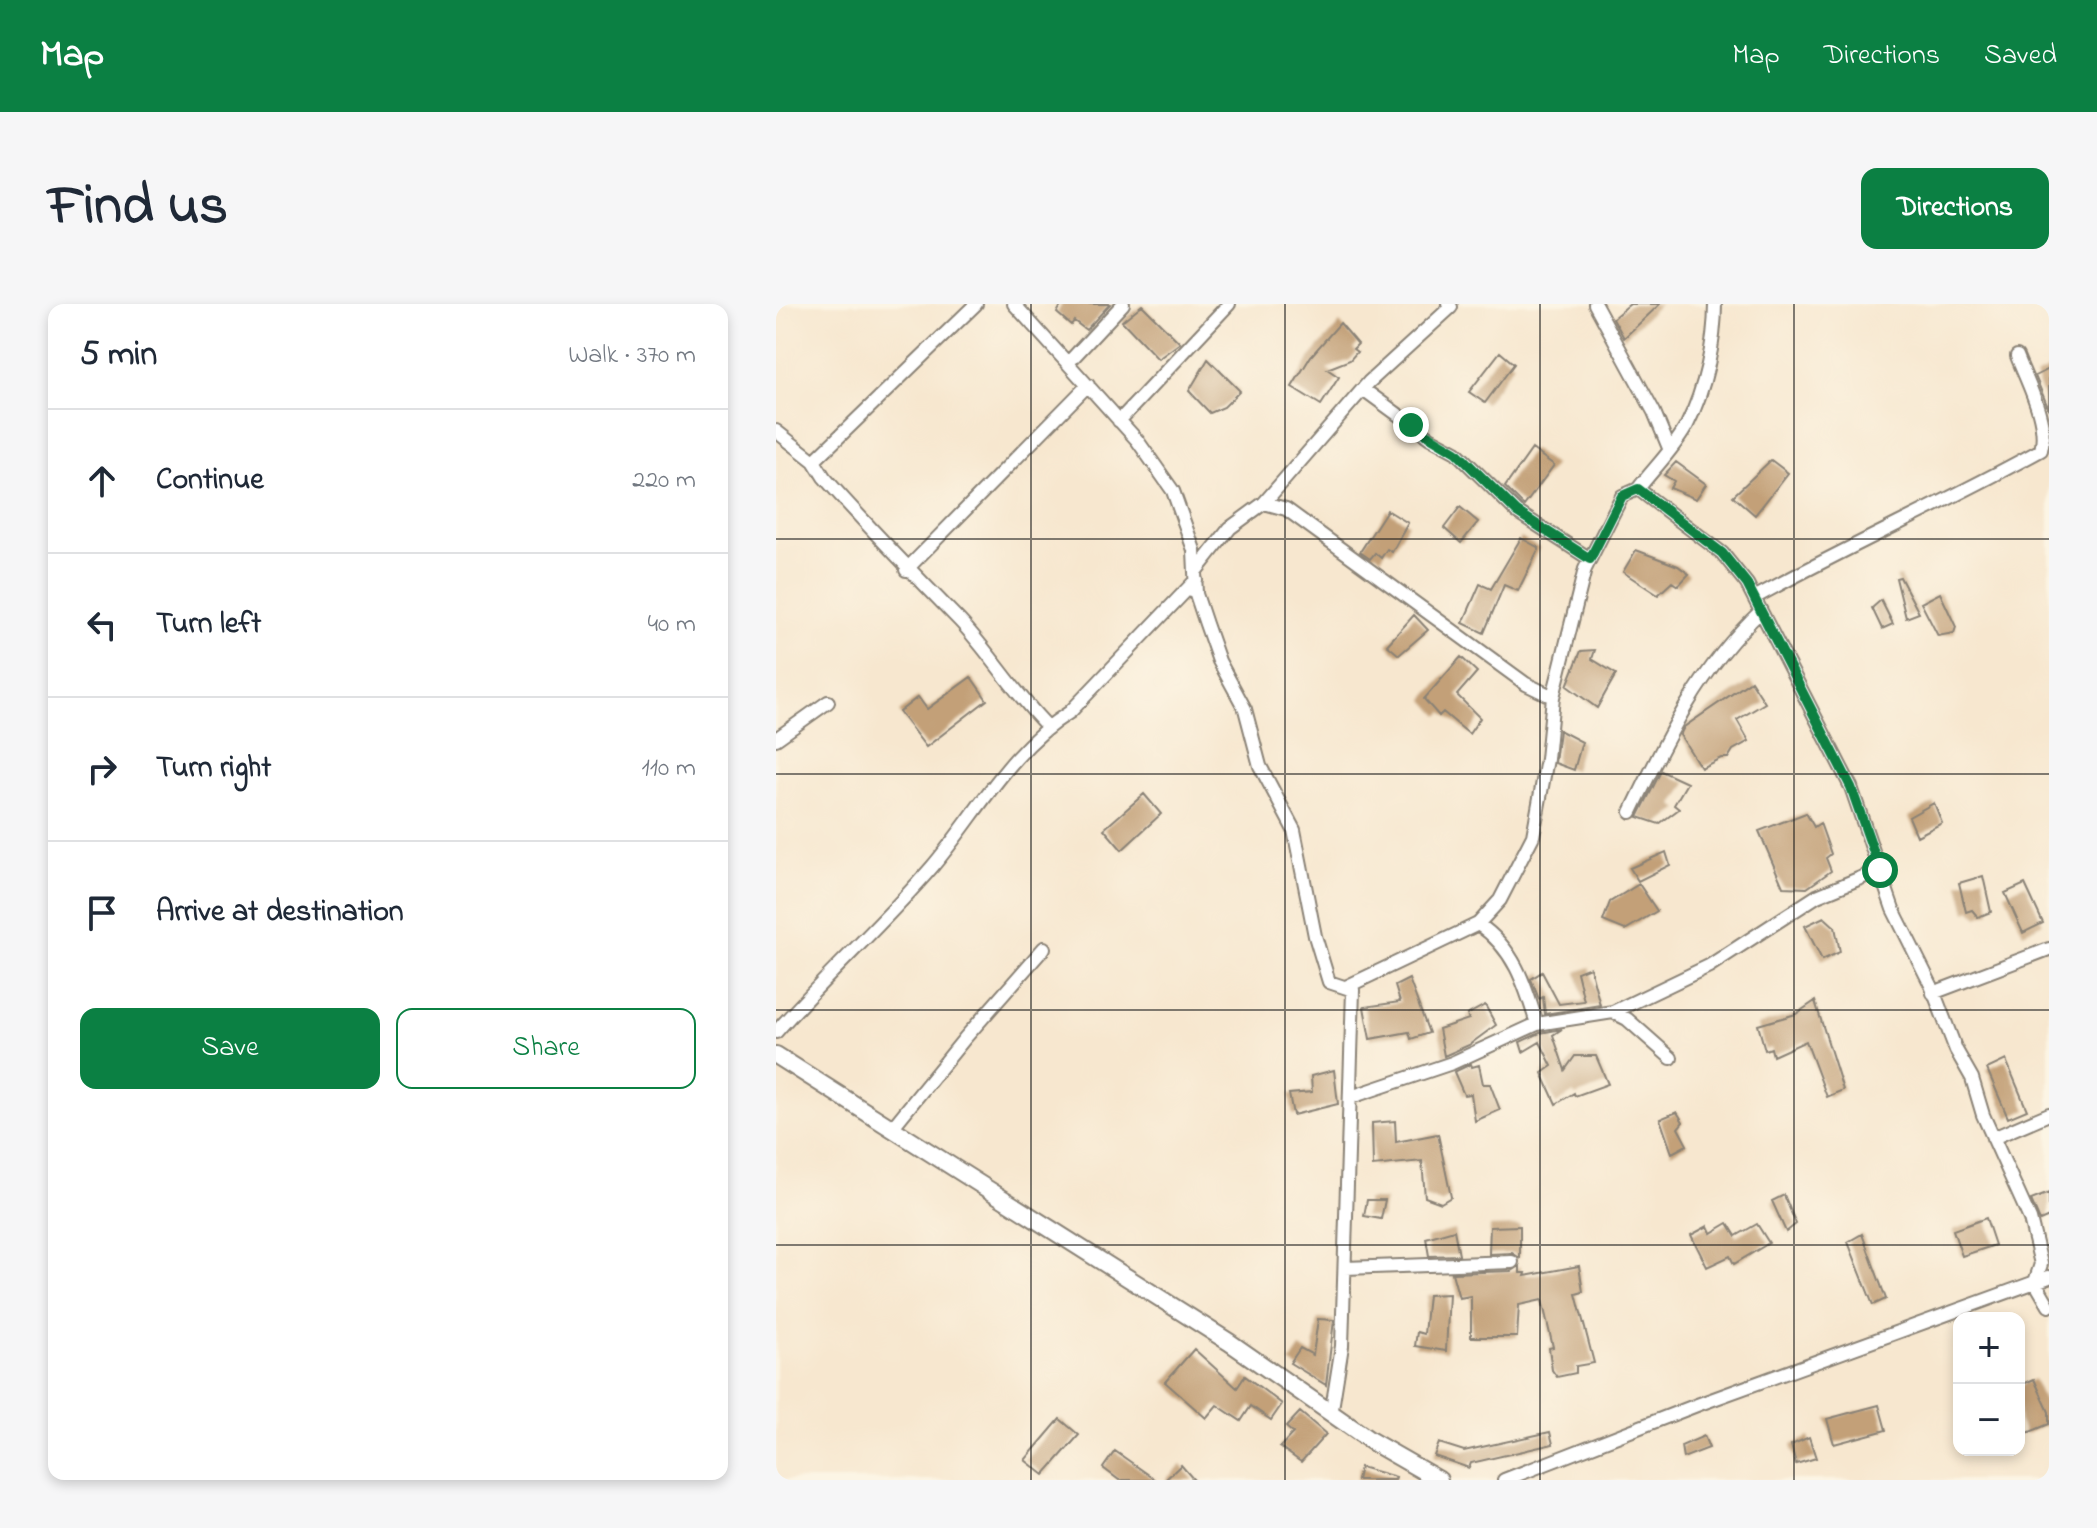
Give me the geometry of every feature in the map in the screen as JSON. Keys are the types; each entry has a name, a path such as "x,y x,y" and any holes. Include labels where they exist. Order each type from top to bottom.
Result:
{"street":[{"path":"814,461 976,304"},
{"path":"1014,304 1119,421 1173,491 1194,550 1196,594 1219,661 1250,722 1260,766 1294,830 1315,936 1329,982 1353,990 1345,1268 1339,1380 1331,1415"},
{"path":"1068,363 1123,304"},
{"path":"1119,421 1229,304"},
{"path":"776,1032 932,866 990,788 1047,726 1070,712 1195,576 1230,528 1264,503 1363,389 1451,307 1448,304"},
{"path":"1595,304 1654,412 1669,448"},
{"path":"1348,986 1478,924 1500,900 1533,836 1547,759 1553,697 1590,559 1622,496 1638,489 1686,426 1703,380 1715,327 1715,304"},
{"path":"1754,598 1849,548 1942,505 2041,450 2045,438 2038,409 2017,356"},
{"path":"906,570 1088,385"},
{"path":"1363,389 1430,438 1456,452 1517,512 1590,559"},
{"path":"776,431 814,461 824,477 906,570 961,623 1015,694 1047,726"},
{"path":"1638,489 1722,553 1754,598 1851,787 1893,909 1956,1050 1972,1078 1993,1138 2030,1219 2041,1264 2035,1282 2049,1306"},
{"path":"1264,503 1286,509 1526,684 1553,697"},
{"path":"1631,812 1678,713 1735,638 1761,611"},
{"path":"776,739 828,702"},
{"path":"1351,1097 1452,1063 1537,1024 1613,1012 1709,966 1817,896 1880,870"},
{"path":"1478,924 1494,934 1513,959 1537,1024"},
{"path":"892,1128 1044,948"},
{"path":"1933,993 2049,949"},
{"path":"1613,1012 1627,1019 1671,1058"},
{"path":"776,1055 1229,1342 1331,1415 1439,1480"},
{"path":"1993,1138 2049,1114"},
{"path":"1345,1268 1512,1262"},
{"path":"1504,1480 2049,1277"}],"building":[{"path":"1062,304 1110,304 1086,330 1074,321 1071,325 1057,313"},
{"path":"1630,304 1660,304 1624,338 1613,318"},
{"path":"1142,305 1180,343 1158,359 1122,321"},
{"path":"1340,323 1358,344 1353,349 1357,352 1350,360 1327,369 1339,377 1321,405 1292,387 1311,356"},
{"path":"1500,352 1514,364 1485,403 1469,392"},
{"path":"1208,359 1240,391 1224,407 1210,413 1189,391"},
{"path":"2049,369 2049,410 2035,376"},
{"path":"1532,449 1554,465 1524,506 1505,487"},
{"path":"1771,460 1788,473 1755,515 1733,496"},
{"path":"1676,462 1706,484 1696,499 1670,488 1674,481 1664,475"},
{"path":"1460,507 1478,522 1461,543 1444,528"},
{"path":"1387,510 1408,523 1392,552 1387,549 1381,558 1375,553 1370,559 1360,552"},
{"path":"1521,538 1539,548 1518,591 1504,585 1484,633 1463,623 1480,584 1491,589"},
{"path":"1636,550 1678,566 1689,574 1678,586 1672,582 1658,595 1623,572"},
{"path":"1900,577 1919,613 1906,618 1896,578"},
{"path":"1940,593 1956,627 1954,633 1938,636 1921,603"},
{"path":"1881,600 1893,624 1882,629 1872,608"},
{"path":"1414,615 1428,630 1399,655 1387,645"},
{"path":"1595,650 1592,659 1616,674 1597,708 1567,686 1581,651"},
{"path":"1461,657 1477,672 1457,695 1480,718 1469,734 1443,712 1439,716 1424,699"},
{"path":"971,677 987,700 926,747 899,712 918,697 927,709"},
{"path":"1751,681 1765,703 1737,720 1749,741 1733,750 1728,758 1721,758 1701,768 1680,735 1684,727"},
{"path":"1559,730 1582,742 1574,770 1555,763"},
{"path":"1661,771 1687,783 1674,805 1679,809 1659,824 1638,817"},
{"path":"1144,794 1161,814 1122,850 1104,829"},
{"path":"1934,803 1942,823 1917,836 1909,817"},
{"path":"1806,813 1814,827 1820,823 1831,854 1826,858 1831,871 1807,888 1783,887 1759,831"},
{"path":"1666,852 1670,865 1638,881 1630,868"},
{"path":"1983,876 1991,912 1978,917 1972,910 1966,912 1959,883"},
{"path":"1639,884 1657,911 1625,930 1603,921 1610,902"},
{"path":"2025,884 2043,923 2023,933 2005,893"},
{"path":"1824,917 1835,927 1840,952 1822,960 1805,926"},
{"path":"1590,967 1600,1005 1545,1014 1543,997 1539,999 1531,979 1542,972 1559,1004 1584,1001 1577,972"},
{"path":"1409,979 1429,1033 1411,1039 1409,1032 1370,1039 1364,1007 1400,1002 1395,986"},
{"path":"1815,1001 1843,1090 1827,1097 1806,1041 1773,1056 1771,1048 1765,1050 1758,1025 1796,1014"},
{"path":"1485,1005 1496,1025 1469,1045 1444,1056 1439,1029 1469,1019 1467,1015"},
{"path":"1562,1029 1553,1035 1565,1070 1575,1056 1596,1056 1608,1084 1575,1096 1574,1093 1556,1104 1542,1073 1552,1066 1540,1042 1523,1052 1520,1042 1540,1033"},
{"path":"2006,1060 2027,1110 2008,1118 1987,1069"},
{"path":"1471,1064 1472,1067 1479,1065 1483,1084 1490,1084 1500,1110 1475,1121 1471,1094 1464,1095 1454,1072"},
{"path":"1334,1070 1338,1104 1293,1115 1289,1094 1312,1092 1311,1076"},
{"path":"1677,1112 1683,1122 1678,1128 1687,1145 1672,1153 1660,1119"},
{"path":"1395,1121 1396,1142 1438,1134 1451,1197 1441,1203 1425,1197 1422,1161 1373,1166 1372,1123"},
{"path":"2049,1193 2049,1217 2040,1221 2031,1200"},
{"path":"1784,1195 1796,1224 1786,1232 1772,1201"},
{"path":"1367,1200 1385,1200 1381,1219 1364,1216"},
{"path":"1986,1218 1995,1245 1962,1256 1953,1230"},
{"path":"1728,1223 1736,1236 1757,1224 1769,1243 1734,1264 1730,1256 1707,1267 1691,1235 1708,1226 1711,1233"},
{"path":"1520,1226 1520,1258 1512,1253 1489,1254 1490,1227"},
{"path":"1454,1230 1459,1255 1429,1256 1426,1238"},
{"path":"1862,1234 1886,1299 1873,1305 1848,1242"},
{"path":"1520,1266 1520,1273 1526,1273 1525,1276 1579,1266 1583,1292 1576,1294 1594,1363 1576,1366 1576,1373 1557,1377 1552,1370 1549,1348 1553,1347 1542,1300 1519,1305 1517,1337 1471,1337 1471,1296 1459,1298 1452,1273 1512,1271"},
{"path":"1449,1294 1446,1351 1415,1346 1417,1332 1424,1334 1428,1295"},
{"path":"1318,1319 1334,1320 1326,1385 1290,1363 1300,1348 1313,1355"},
{"path":"1194,1349 1237,1388 1245,1376 1282,1404 1271,1420 1251,1406 1241,1421 1217,1405 1206,1418 1165,1382"},
{"path":"2034,1379 2049,1412 2049,1424 2025,1434 2025,1384"},
{"path":"1879,1405 1886,1430 1834,1444 1827,1419"},
{"path":"1300,1412 1326,1434 1301,1462 1280,1447 1293,1433 1286,1427"},
{"path":"1060,1419 1079,1435 1044,1475 1025,1460"},
{"path":"1550,1432 1553,1444 1471,1463 1469,1468 1434,1456 1439,1443 1464,1451"},
{"path":"1704,1436 1709,1448 1683,1458 1681,1446"},
{"path":"1809,1437 1816,1458 1796,1464 1791,1445"},
{"path":"1115,1451 1156,1480 1119,1480 1103,1468"},
{"path":"1181,1465 1194,1480 1165,1480"},
{"path":"1360,1467 1396,1477 1395,1480 1357,1480"}],"route":[{"path":"1411,425 1456,452 1517,512 1590,559 1622,496 1638,489 1722,553 1747,584 1851,787 1880,870"}]}
